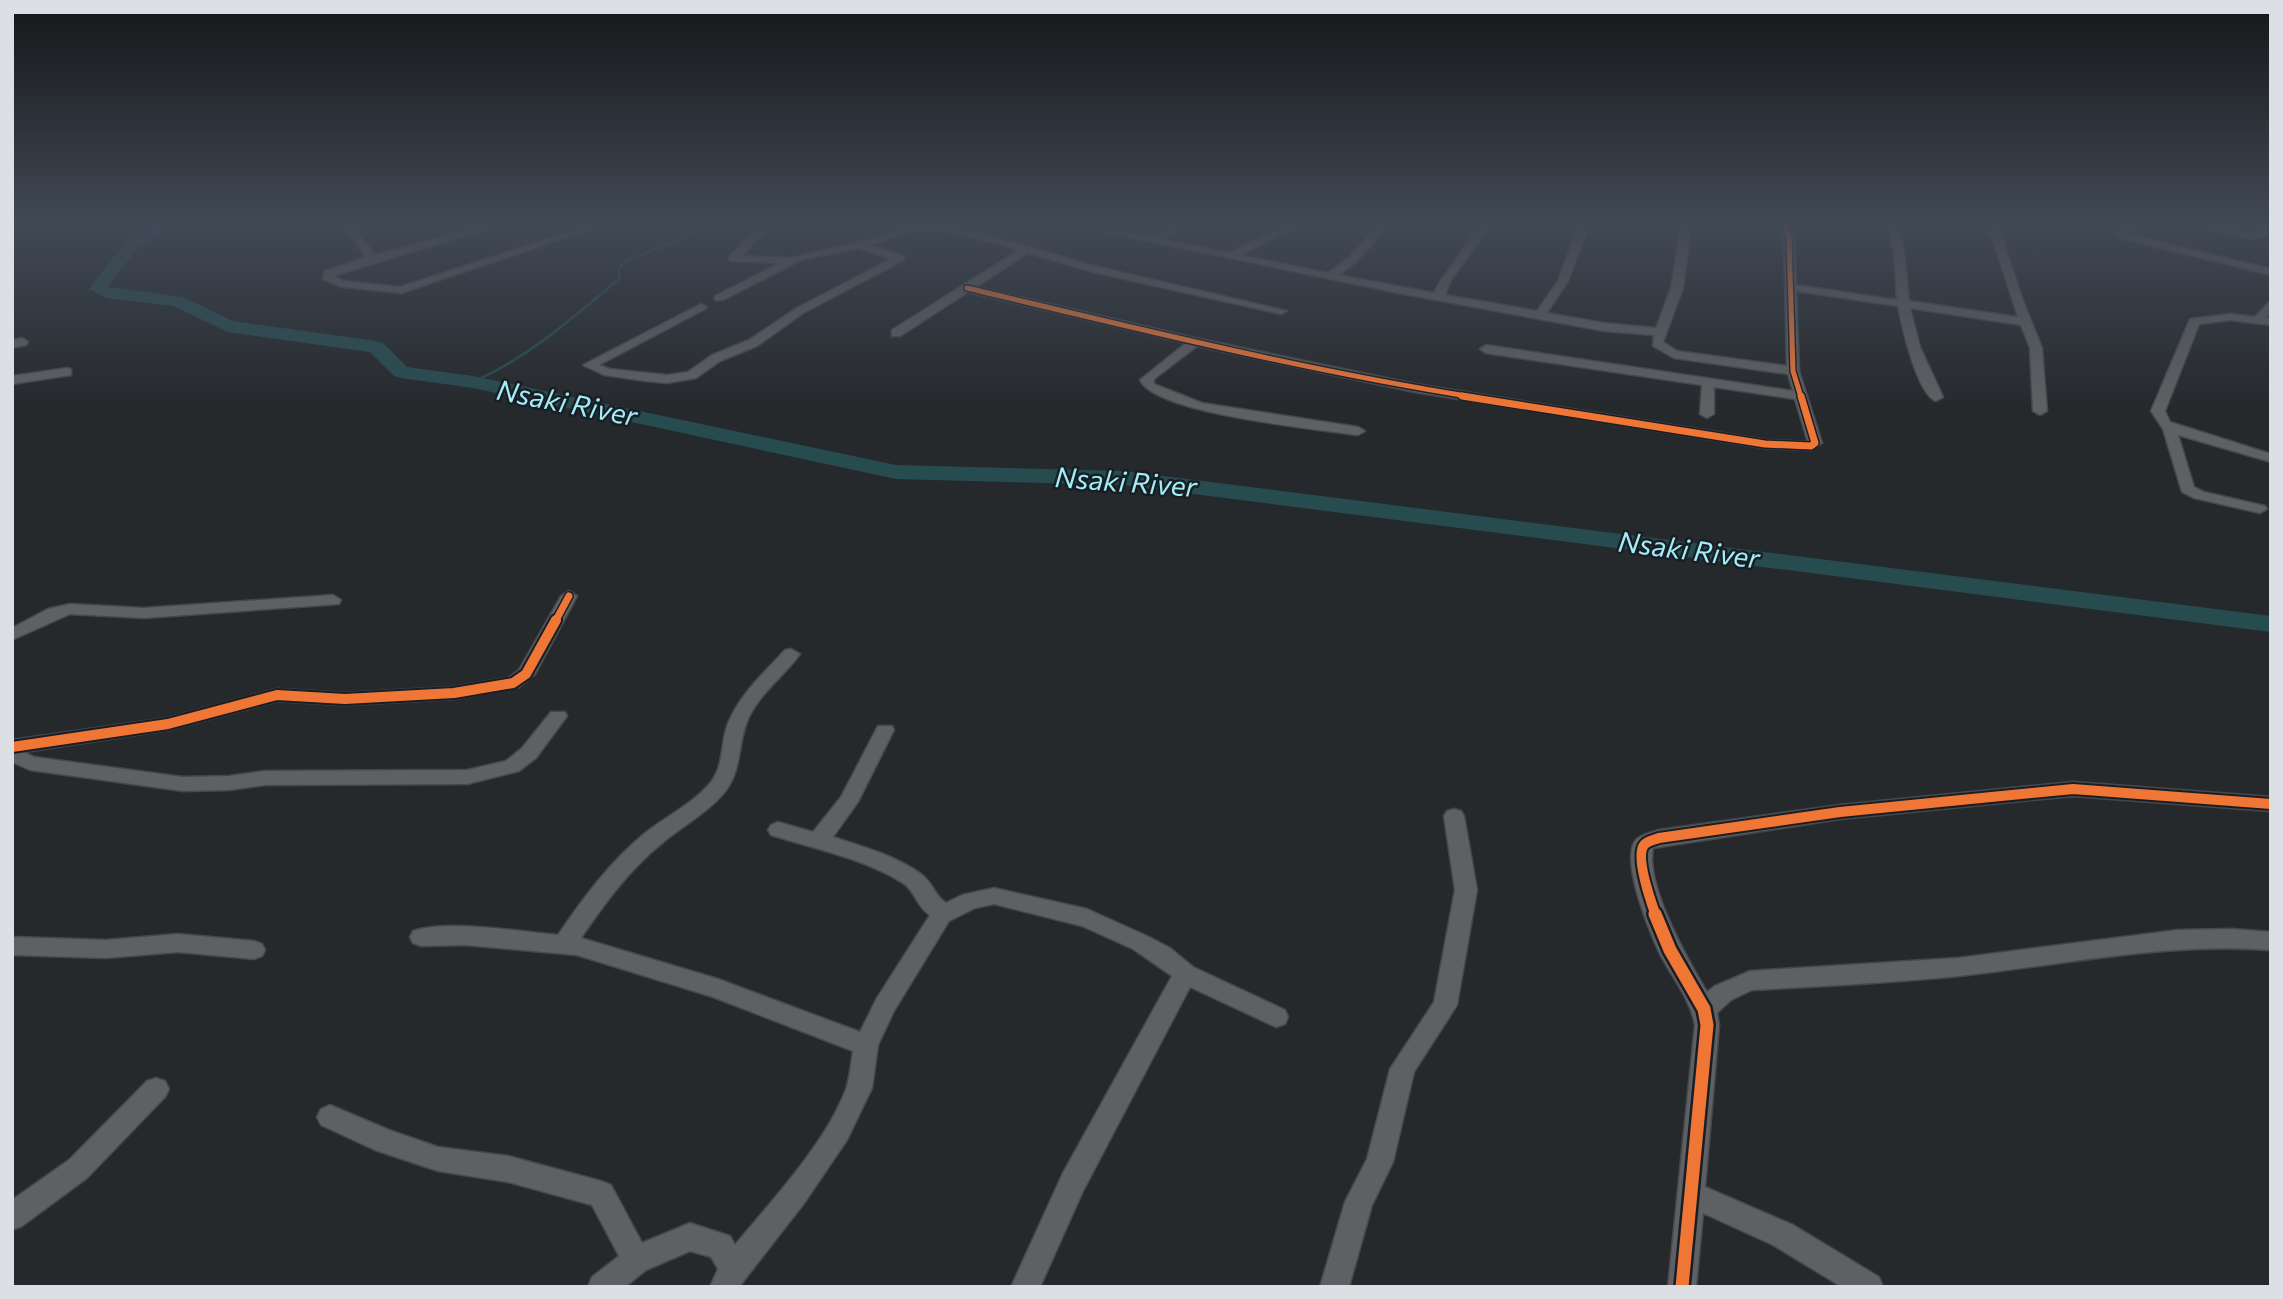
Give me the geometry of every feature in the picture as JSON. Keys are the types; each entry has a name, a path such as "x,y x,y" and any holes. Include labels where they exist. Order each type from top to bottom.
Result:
{"street":[{"path":"358,286 401,290 414,286"},
{"path":"719,298 742,286"},
{"path":"701,307 589,365 608,372 667,379 692,374 708,362 753,343 799,311 847,286"},
{"path":"896,333 925,312 971,286"},
{"path":"1167,286 1281,311"},
{"path":"1380,286 1617,329 1659,332"},
{"path":"1438,297 1443,286"},
{"path":"1541,314 1560,286"},
{"path":"1677,286 1657,343 1674,354 1793,371"},
{"path":"1903,286 1905,305 1923,374 1936,397"},
{"path":"2013,286 2038,355 2040,411"},
{"path":"967,288 1195,342 1415,388 1787,447 1811,446 1815,443 1793,371 1790,287 2025,322"},
{"path":"2271,303 2264,321 2221,317 2194,321 2185,348 2159,404 2162,423 2169,427 2271,458"},
{"path":"1195,342 1150,376 1146,380 1149,386 1199,407 1358,431"},
{"path":"1486,349 1801,396"},
{"path":"12,380 68,372"},
{"path":"1707,414 1708,383"},
{"path":"2169,427 2187,489 2199,495 2260,509"},
{"path":"12,747 168,724 277,695 345,699 454,694 513,684 526,674 569,596"},
{"path":"12,635 54,612 70,609 144,613 333,600"},
{"path":"565,944 597,898 653,839 705,800 721,782 731,763 737,723 749,702 791,654"},
{"path":"12,754 30,764 183,784 229,783 265,778 467,777 512,766 529,753 558,716"},
{"path":"817,840 832,827 846,808 885,730"},
{"path":"1682,1287 1707,1025 1704,1009 1670,950 1655,914 1641,862 1642,848 1646,843 1660,838 1840,812 2073,789 2271,804"},
{"path":"1334,1287 1359,1202 1380,1162 1402,1069 1445,1005 1466,890 1454,816"},
{"path":"778,830 864,856 915,881 925,890 928,903 943,912 955,911 979,898 1009,897 1087,918 1152,949 1185,974 1276,1017"},
{"path":"729,1278 838,1132 859,1088 866,1045 885,1005 943,912"},
{"path":"421,937 465,936 565,944 718,989 866,1045"},
{"path":"1704,1009 1723,993 1750,981 1958,967 2179,939 2232,938 2271,941"},
{"path":"12,946 106,949 178,943 254,950"},
{"path":"1025,1287 1073,1182 1185,974"},
{"path":"12,1217 78,1168 156,1089"},
{"path":"330,1117 384,1141 438,1159 508,1169 601,1194 636,1260"},
{"path":"1690,1194 1783,1235 1869,1287"},
{"path":"602,1287 636,1260 690,1237 720,1246 729,1278"}],"waterway":[{"name":"Nsaki River","path":"101,286 98,289 106,293 177,301 228,326 376,347 401,372 473,382 896,472 1123,478 2271,624"},
{"path":"473,382 532,348 611,286"}],"cycle path":[{"path":"967,288 1195,342 1415,388 1765,444 1811,446 1815,443 1793,371 1790,286"},
{"path":"12,747 168,724 277,695 345,699 454,693 513,683 526,674 569,596"},
{"path":"1682,1287 1707,1025 1704,1009 1670,950 1655,914 1641,862 1642,848 1646,843 1659,838 1840,812 2073,789 2271,804"}]}
